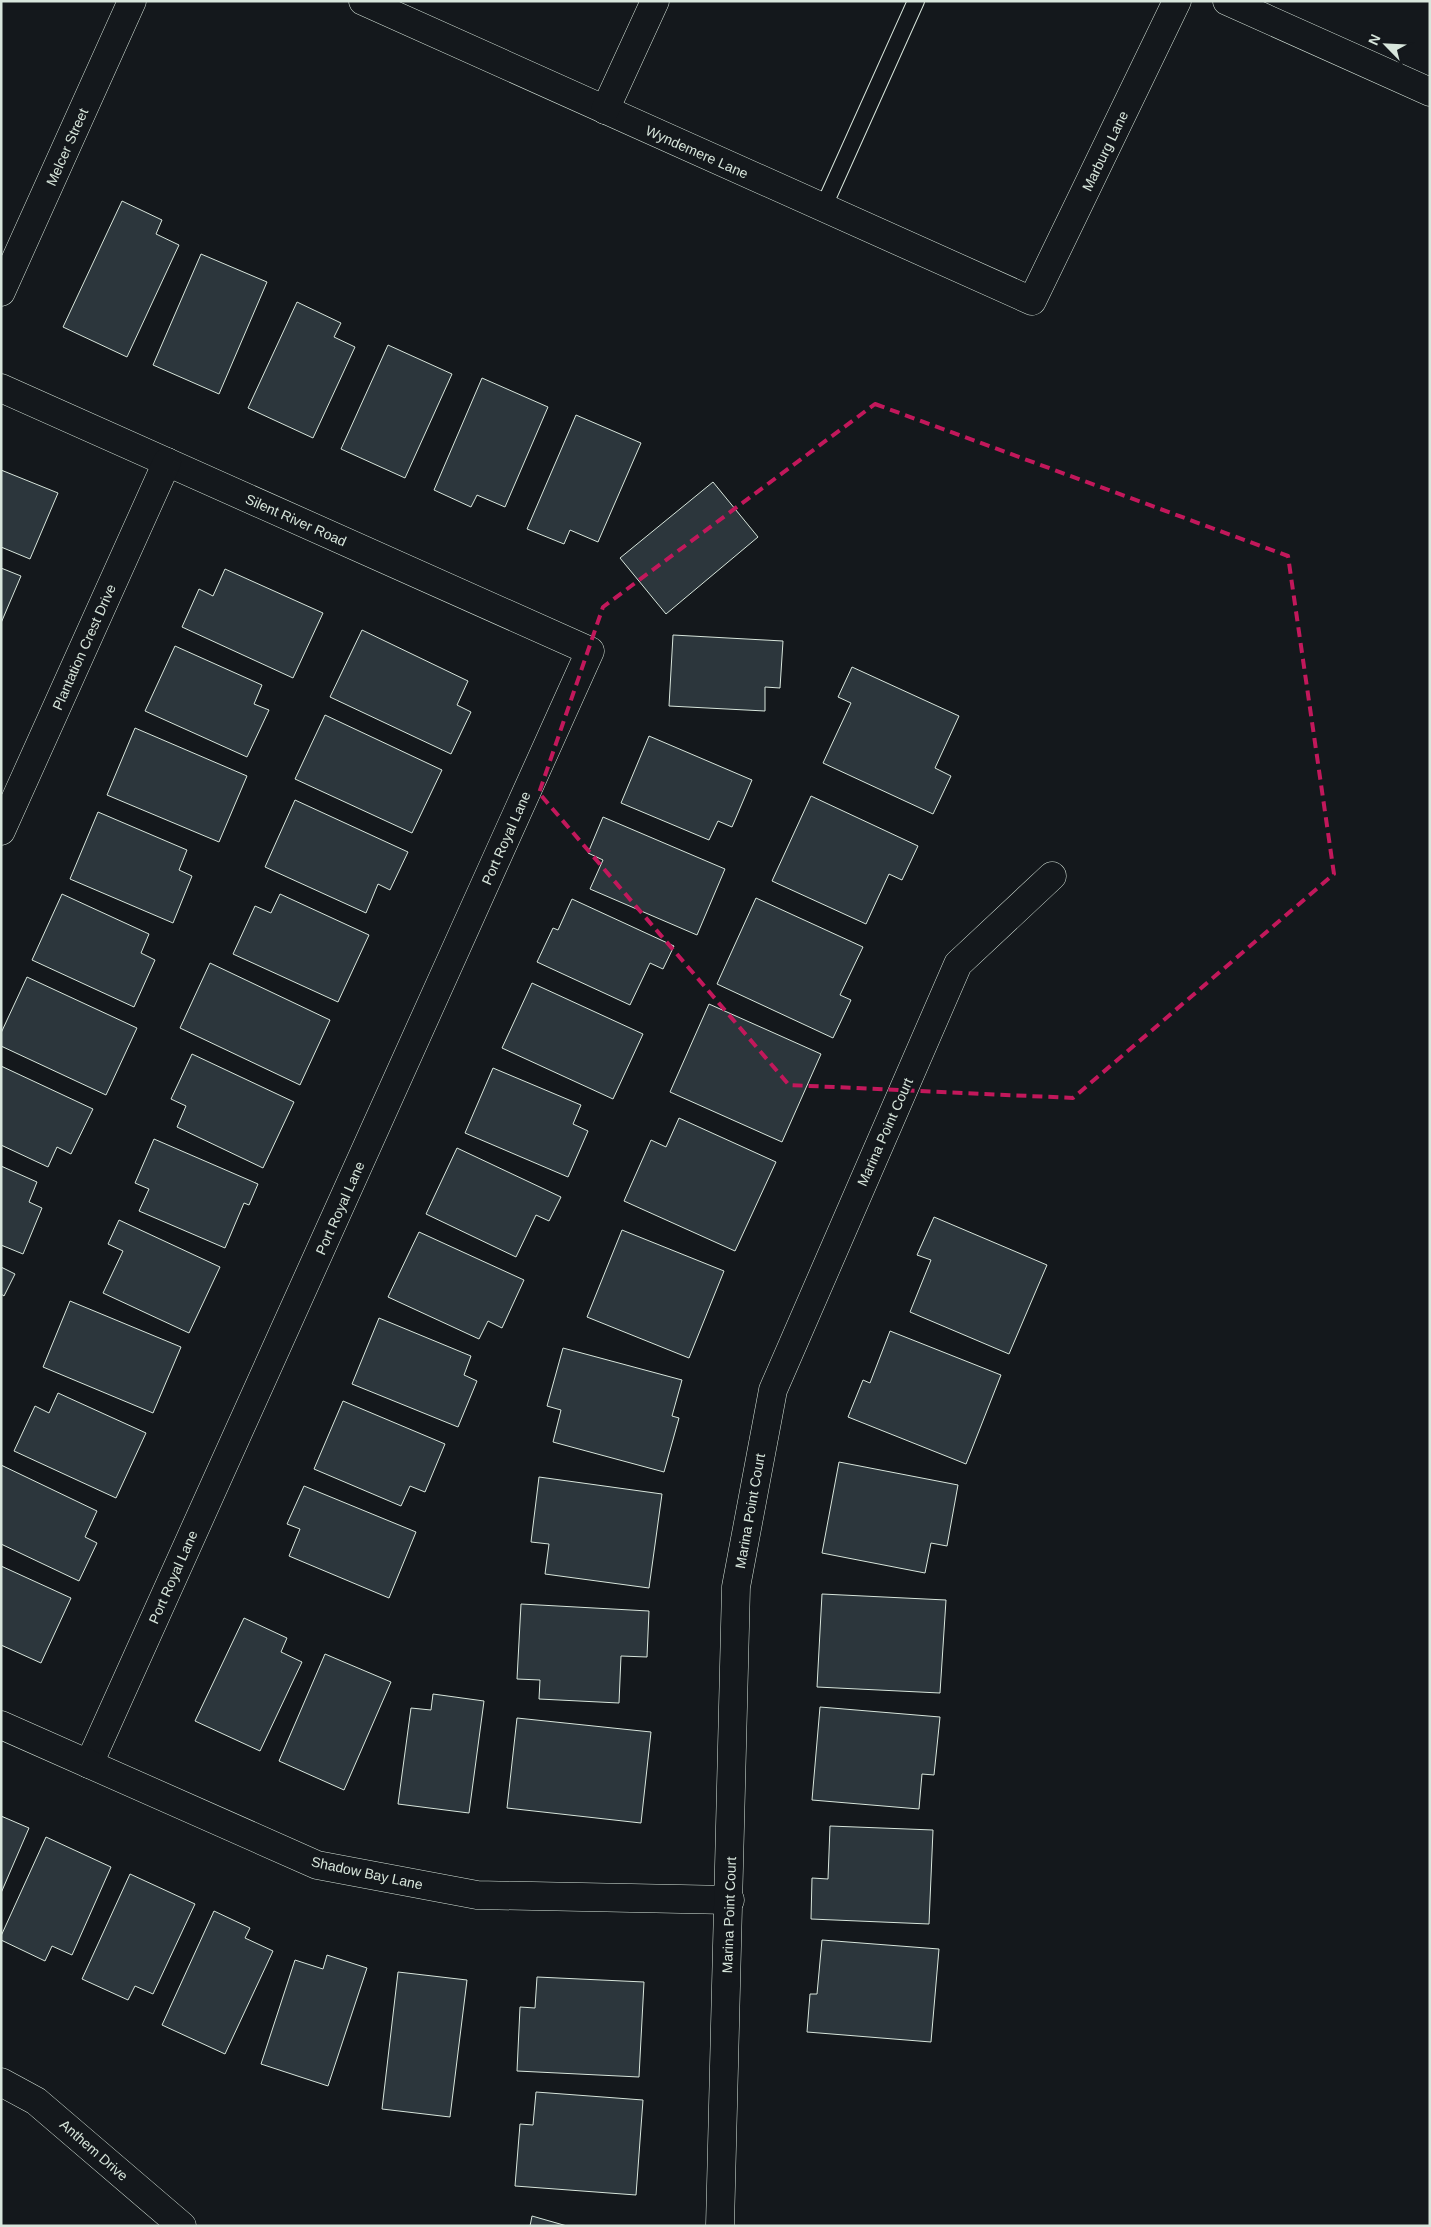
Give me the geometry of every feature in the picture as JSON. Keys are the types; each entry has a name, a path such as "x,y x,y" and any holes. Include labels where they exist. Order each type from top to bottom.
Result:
{"street":[{"name":"Melcer Street","path":"1,292 132,1"},
{"name":"Wyndemere Lane","path":"363,1 391,7 606,110 1032,301"},
{"path":"606,110 654,1"},
{"name":"Marburg Lane","path":"1032,301 1177,1"},
{"path":"1227,1 1430,92"},
{"name":"Silent River Road","path":"1,388 590,651"},
{"name":"Plantation Crest Drive","path":"1,832 167,462"},
{"name":"Port Royal Lane","path":"89,1764 590,651"},
{"name":"Marina Point Court","path":"720,2226 730,1900 736,1587 773,1390 958,964 1052,876"},
{"name":"Shadow Bay Lane","path":"1,1725 317,1865 477,1895 730,1900"},
{"name":"Anthem Drive","path":"1,2082 36,2101 182,2226"}],"lane":[{"path":"823,208 916,1"}],"highlighted area":[{"path":"875,404 1288,556 1334,874 1073,1098 789,1085 539,793 603,607"}],"building":[{"path":"122,201 162,220 156,234 179,245 127,357 63,327"},
{"path":"201,254 267,282 219,394 153,365"},
{"path":"297,302 341,323 334,337 355,347 313,438 248,408"},
{"path":"388,345 452,374 405,478 341,449"},
{"path":"482,378 548,407 505,507 477,495 471,507 434,490"},
{"path":"576,415 641,443 598,542 570,530 564,544 527,529"},
{"path":"1,470 58,493 30,559 1,547"},
{"path":"713,482 758,537 666,614 620,558"},
{"path":"1,568 21,576 1,623"},
{"path":"225,569 323,613 293,678 182,627 199,589 213,596"},
{"path":"362,630 468,681 457,705 471,712 451,754 330,697"},
{"path":"673,635 783,641 780,688 765,687 765,711 669,706"},
{"path":"175,646 262,685 254,704 269,710 247,757 145,711"},
{"path":"852,667 959,716 935,768 951,776 933,814 823,763 851,703 838,697"},
{"path":"325,715 442,770 412,833 295,779"},
{"path":"135,728 247,776 219,842 107,795"},
{"path":"649,736 752,780 732,827 718,821 709,840 621,803"},
{"path":"811,796 918,846 902,880 889,874 866,924 772,881"},
{"path":"295,800 408,852 390,890 378,884 366,913 265,867"},
{"path":"98,812 187,850 179,870 192,876 173,923 70,879"},
{"path":"603,817 725,869 697,935 590,889 603,860 588,853"},
{"path":"62,894 149,934 141,953 155,960 134,1007 32,960"},
{"path":"280,894 369,935 338,1002 233,954 255,906 271,913"},
{"path":"756,898 863,947 840,995 851,1000 833,1038 717,984"},
{"path":"572,899 674,946 663,969 650,963 630,1005 537,962 553,928 558,930"},
{"path":"210,963 330,1020 300,1085 180,1028"},
{"path":"27,977 137,1028 106,1095 1,1046 1,1033"},
{"path":"532,983 643,1034 613,1099 502,1048"},
{"path":"709,1004 821,1054 782,1142 670,1092"},
{"path":"192,1054 294,1102 263,1168 177,1127 186,1106 171,1099"},
{"path":"1,1066 93,1109 71,1154 57,1147 48,1167 1,1145"},
{"path":"493,1068 581,1105 573,1124 588,1131 568,1177 465,1133"},
{"path":"679,1118 776,1162 735,1251 624,1201 651,1140 666,1147"},
{"path":"154,1139 258,1184 249,1205 244,1203 225,1248 139,1211 149,1189 135,1183"},
{"path":"457,1148 561,1197 549,1221 536,1215 516,1257 426,1214"},
{"path":"1,1166 37,1182 29,1202 42,1208 23,1254 1,1245"},
{"path":"934,1217 1047,1265 1009,1354 910,1312 931,1260 917,1255"},
{"path":"119,1220 220,1267 189,1333 103,1293 123,1251 108,1244"},
{"path":"622,1230 724,1271 689,1358 587,1317"},
{"path":"419,1232 524,1280 502,1328 488,1321 479,1339 388,1297"},
{"path":"1,1267 15,1274 4,1296 1,1294"},
{"path":"70,1301 181,1347 153,1413 43,1367"},
{"path":"379,1318 471,1356 464,1375 477,1381 458,1427 352,1384"},
{"path":"890,1331 1001,1375 966,1464 848,1417 863,1380 870,1383"},
{"path":"563,1348 682,1380 672,1416 679,1418 664,1472 553,1442 561,1410 547,1406"},
{"path":"58,1393 146,1433 116,1498 14,1451 35,1406 49,1413"},
{"path":"343,1401 445,1444 425,1492 410,1486 401,1506 314,1469"},
{"path":"839,1462 958,1485 947,1546 931,1543 925,1573 822,1553"},
{"path":"1,1465 97,1511 85,1537 97,1543 79,1581 1,1544"},
{"path":"539,1477 662,1494 649,1588 545,1574 549,1544 531,1542"},
{"path":"304,1486 416,1532 389,1598 289,1556 300,1529 287,1524"},
{"path":"1,1566 71,1598 41,1663 1,1645"},
{"path":"822,1594 946,1600 940,1693 817,1687"},
{"path":"521,1604 649,1611 647,1657 621,1656 619,1703 539,1699 540,1680 517,1679"},
{"path":"244,1618 287,1638 281,1652 302,1662 260,1751 195,1721"},
{"path":"325,1654 391,1682 344,1790 279,1761"},
{"path":"433,1694 484,1701 469,1813 398,1804 411,1708 431,1710"},
{"path":"820,1707 940,1717 934,1775 922,1774 919,1809 812,1800"},
{"path":"517,1718 651,1732 641,1823 507,1808"},
{"path":"1,1816 29,1828 1,1893"},
{"path":"830,1826 933,1830 929,1924 811,1919 812,1878 828,1879"},
{"path":"46,1837 111,1867 72,1955 52,1946 45,1961 1,1940 1,1936"},
{"path":"130,1874 195,1904 153,1994 135,1986 128,2000 82,1979"},
{"path":"214,1911 250,1928 245,1938 273,1951 225,2054 162,2025"},
{"path":"822,1940 939,1949 931,2042 807,2032 810,1994 817,1994"},
{"path":"327,1955 367,1968 328,2086 261,2064 295,1960 323,1969"},
{"path":"398,1972 467,1980 450,2117 382,2109"},
{"path":"537,1977 644,1982 639,2077 517,2071 520,2007 535,2008"},
{"path":"536,2092 643,2100 636,2195 515,2186 520,2124 533,2125"},
{"path":"532,2216 567,2226 530,2226"}]}
